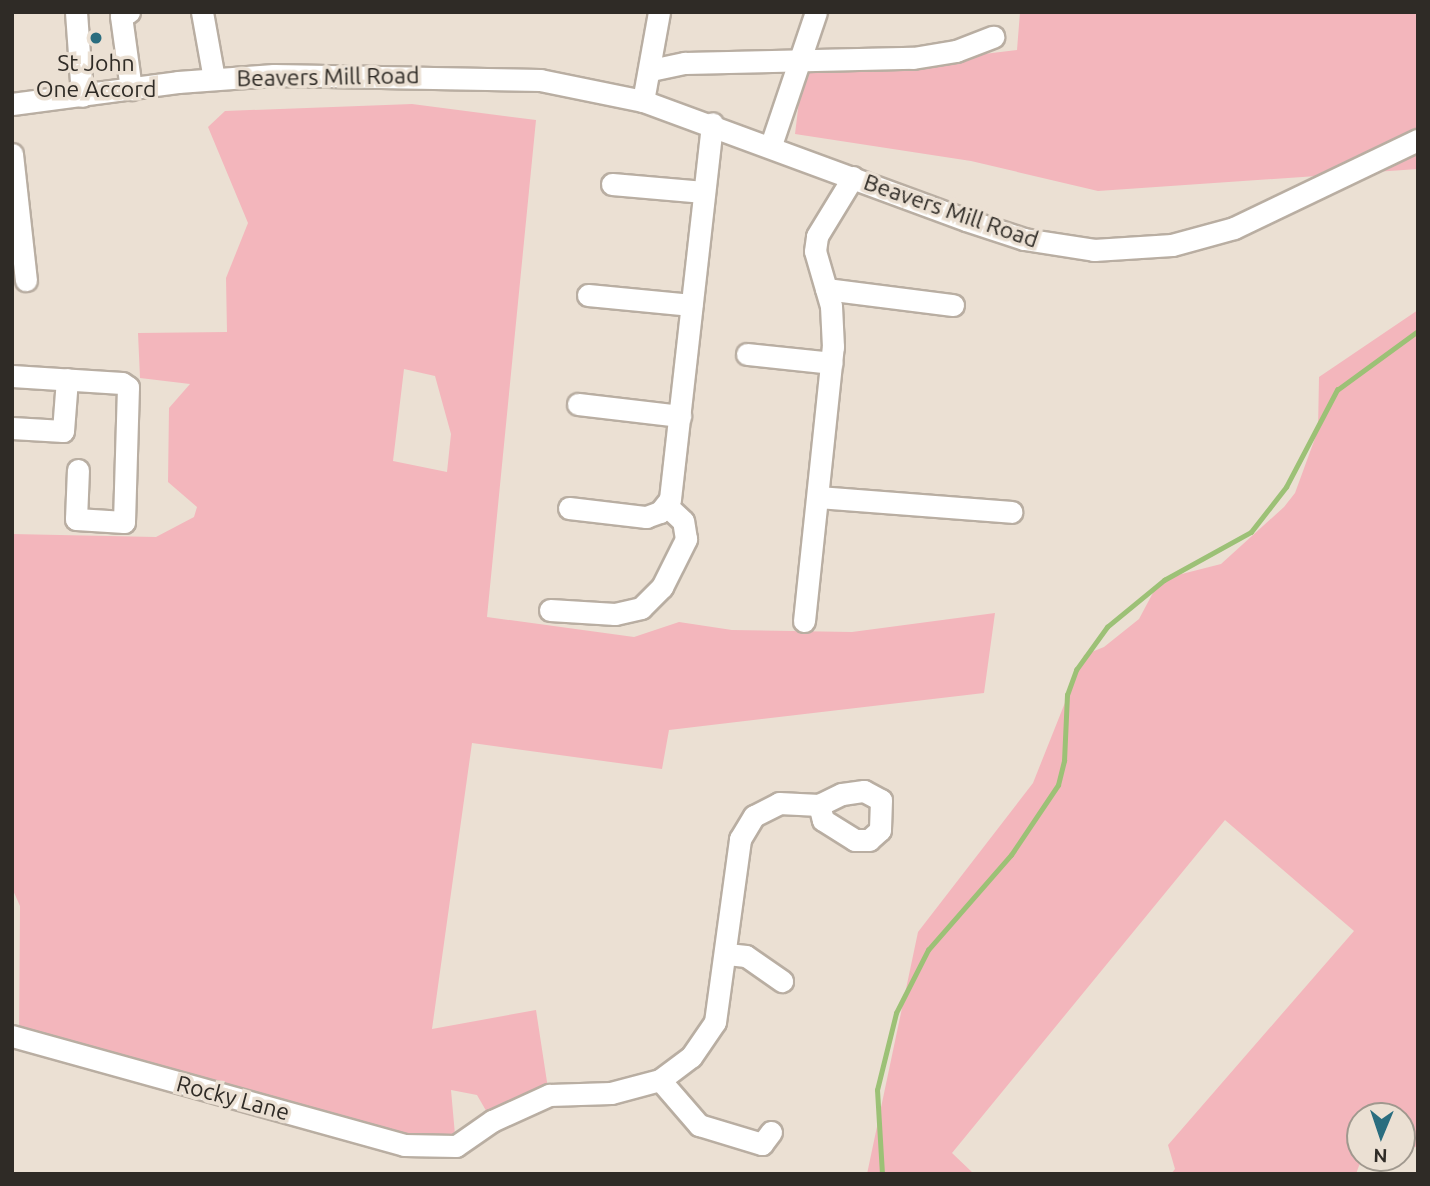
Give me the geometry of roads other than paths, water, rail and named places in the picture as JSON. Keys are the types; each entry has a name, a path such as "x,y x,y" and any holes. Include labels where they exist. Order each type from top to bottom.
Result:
{"street":[{"path":"76,12 82,96"},
{"path":"128,12 121,16 131,89"},
{"path":"202,12 214,79"},
{"path":"643,101 653,60 660,12"},
{"path":"771,145 816,12"},
{"path":"653,60 685,63 913,58 956,51 993,37"},
{"name":"Beavers Mill Road","path":"12,104 214,79 519,77 643,101 712,123 1024,239 1094,250 1130,250 1172,245 1234,228 1418,140"},
{"path":"667,506 680,416 712,123"},
{"path":"12,154 26,280"},
{"path":"804,621 834,328 826,289 818,271 817,236 853,177"},
{"path":"612,184 704,192"},
{"path":"826,289 953,305"},
{"path":"589,295 692,306"},
{"path":"747,355 832,363"},
{"path":"12,376 122,383 131,394 124,522 76,519 78,470"},
{"path":"12,428 63,431 66,379"},
{"path":"578,404 680,416"},
{"path":"818,497 1011,512"},
{"path":"569,508 646,517 667,506"},
{"path":"550,610 615,614 641,608 662,587 686,539 683,521 667,506"},
{"path":"771,1132 762,1144 699,1125 660,1080 691,1057 715,1022 727,954 740,839 754,816 779,803 819,805"},
{"path":"727,954 746,956 782,981"},
{"name":"Rocky Lane","path":"12,1036 404,1145 456,1146 492,1121 549,1095 611,1093 660,1080"}],"waterway":[{"path":"882,1174 877,1090 896,1013 928,950 1011,855 1058,785 1064,761 1067,695 1076,670 1107,627 1164,580 1251,532 1286,487 1337,390 1418,331"}],"place":[{"name":"St John One Accord","path":"96,38"}]}
